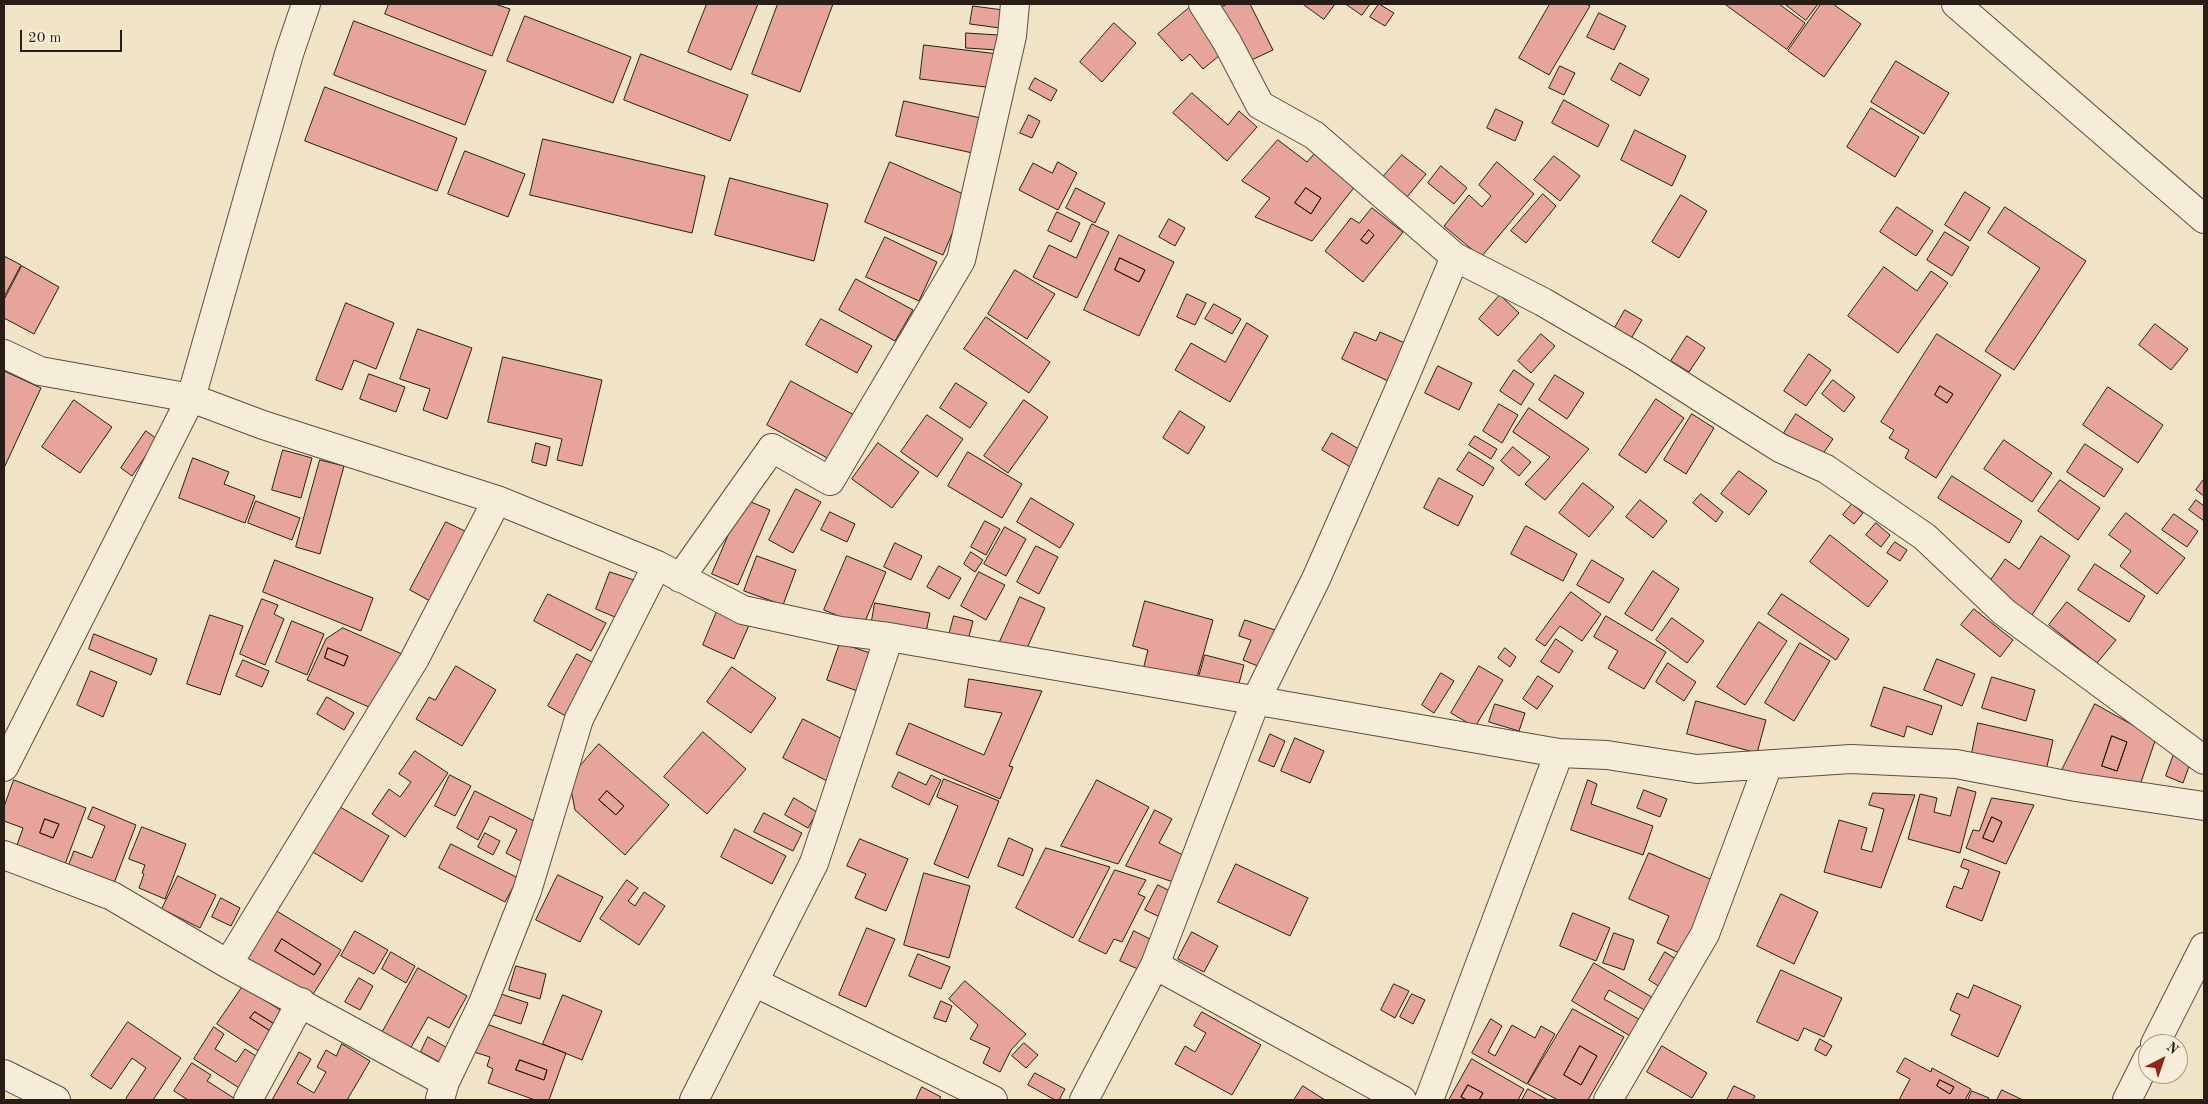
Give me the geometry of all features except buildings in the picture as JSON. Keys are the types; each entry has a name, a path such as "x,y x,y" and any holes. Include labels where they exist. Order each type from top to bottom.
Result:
{"street":[{"path":"4,767 191,398 289,54 306,4"},
{"path":"680,578 772,448 830,480 961,260 1012,36 1015,4"},
{"path":"1203,4 1260,105 1314,136 1455,257 1542,302 1637,357 1780,448 1826,469 1925,537 2004,612 2204,760"},
{"path":"1956,4 2204,219"},
{"path":"1084,1100 1155,965 1256,700 1316,579 1455,257"},
{"path":"4,354 40,371 191,398 263,424 497,500 657,565 743,610 840,630 890,637 1559,753 1607,755 1697,769 1851,759 1956,764 2076,787 2204,806"},
{"path":"228,964 414,660 497,500"},
{"path":"4,855 112,896 228,964 302,1002 442,1091 483,1003 527,891 579,719 657,565"},
{"path":"694,1100 814,863 890,637"},
{"path":"1429,1100 1559,753"},
{"path":"1608,1100 1705,934 1768,765"},
{"path":"2160,1034 2204,947"},
{"path":"1155,965 1402,1100"},
{"path":"754,982 993,1100"},
{"path":"248,1100 302,1002"},
{"path":"4,1074 56,1100"},
{"path":"2127,1100 2138,1078"}]}
